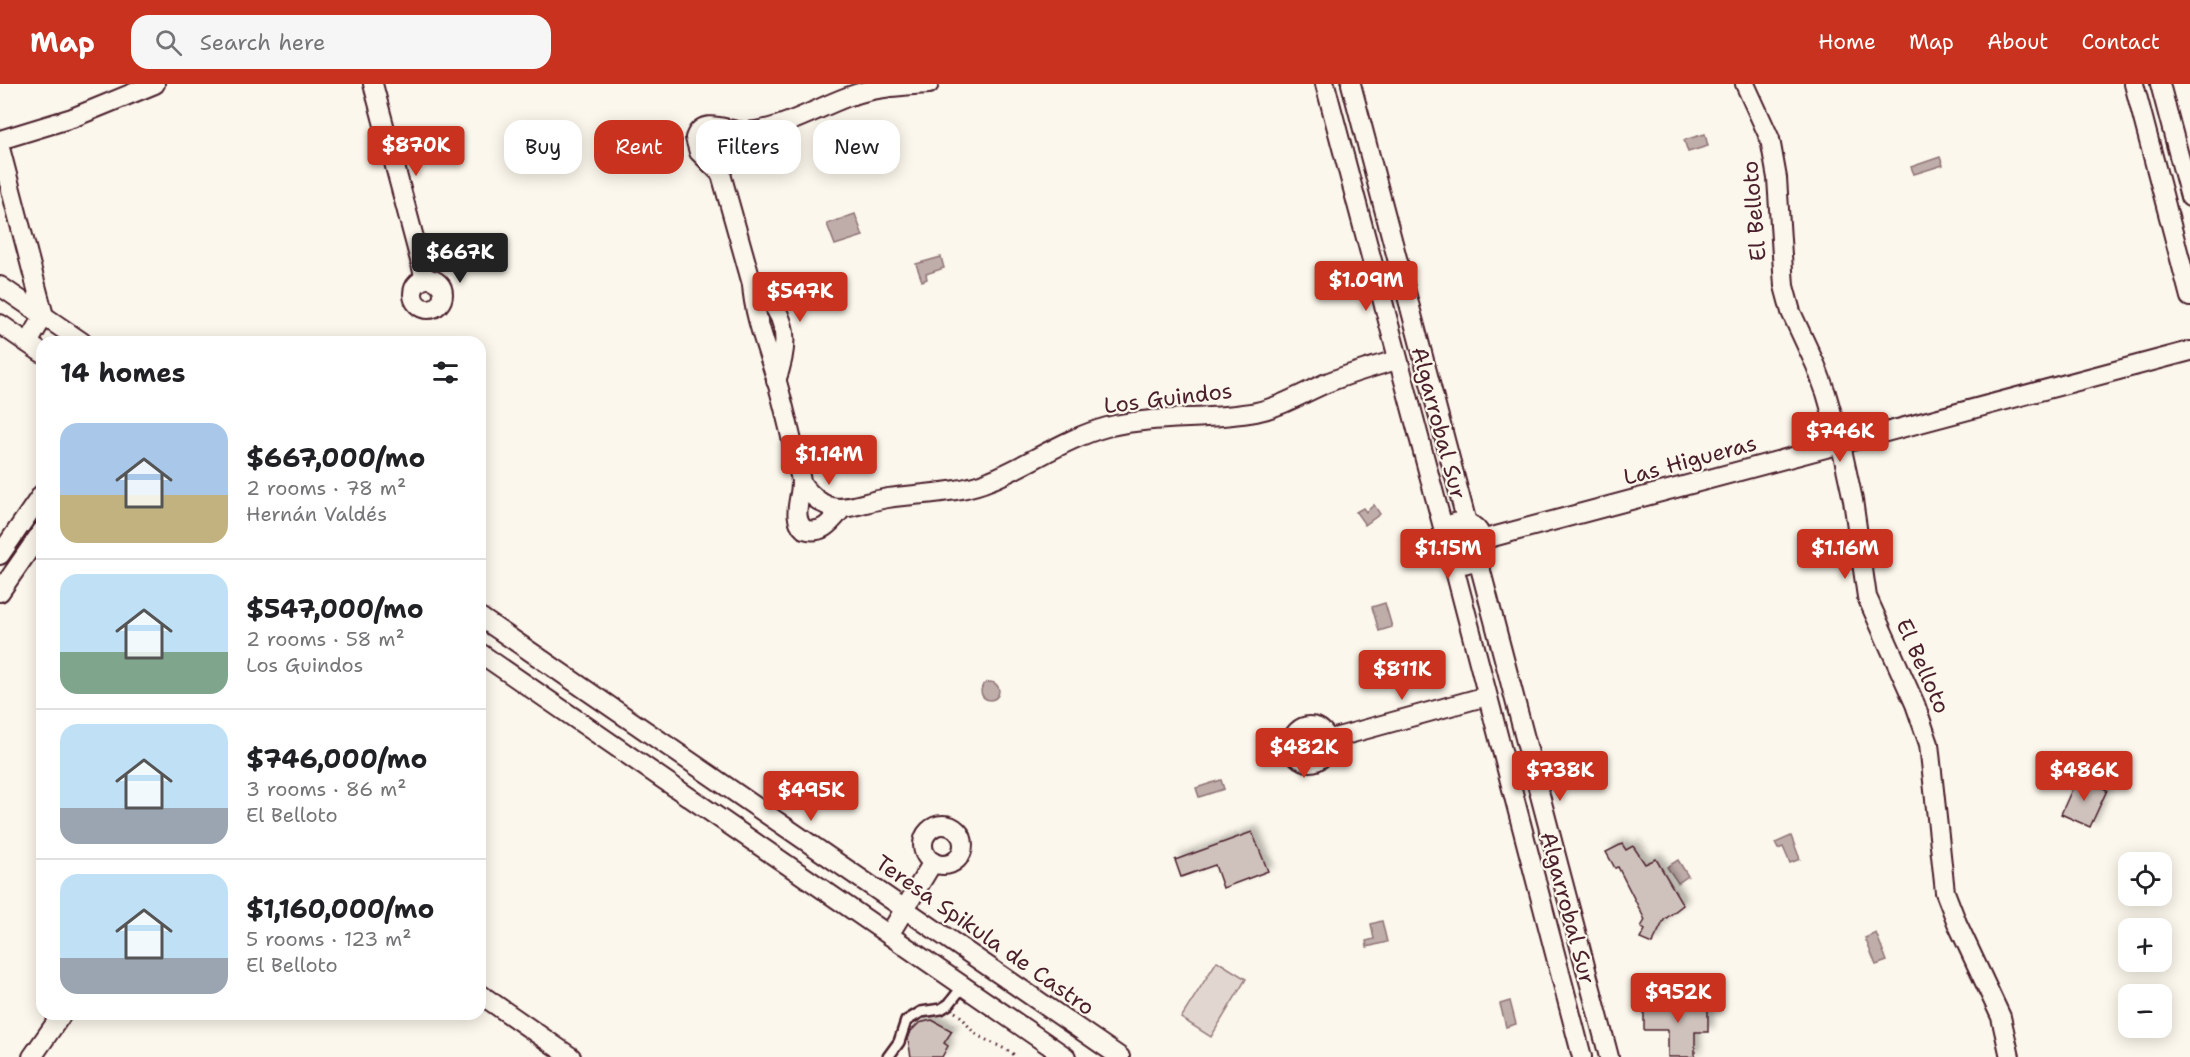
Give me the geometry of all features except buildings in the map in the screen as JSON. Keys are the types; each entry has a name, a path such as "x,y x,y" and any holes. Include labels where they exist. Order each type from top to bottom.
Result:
{"street":[{"path":"0,140 72,118 155,84"},
{"path":"373,84 425,279"},
{"name":"Los Guindos","path":"794,120 860,92 886,87 929,84"},
{"name":"Algarrobal Sur","path":"1325,84 1444,531"},
{"name":"Algarrobal Sur","path":"1351,84 1467,524"},
{"name":"El Belloto","path":"1745,84 1764,122 1775,158 1783,273 1788,299 1826,393 1841,445 1853,500 1867,597 1915,704 1929,744 1945,892 2001,1017 2010,1057"},
{"path":"2134,84 2190,297"},
{"path":"2160,84 2185,155 2190,197"},
{"path":"0,148 44,315 38,336"},
{"name":"Los Guindos","path":"721,174 752,284 771,303 783,329 786,351 777,381 802,484 797,517 804,529 816,531 822,529 841,510 888,498 970,487 990,481 1106,428 1259,411 1286,402 1352,373 1397,360"},
{"path":"0,286 74,336"},
{"path":"0,324 35,348"},
{"name":"Las Higueras","path":"1479,548 1841,445 2190,351"},
{"path":"802,484 820,502 841,510"},
{"path":"0,555 36,503"},
{"path":"1454,523 1467,524 1476,530 1479,548 1464,564 1453,563 1441,552 1440,541 1444,531 1454,523"},
{"path":"0,592 36,540"},
{"name":"Algarrobal Sur","path":"1479,548 1609,1057"},
{"name":"Algarrobal Sur","path":"1453,563 1582,1057"},
{"name":"Teresa Spikula de Castro","path":"486,621 1120,1057"},
{"path":"486,657 1066,1057"},
{"path":"568,714 585,690"},
{"path":"1327,740 1487,696"},
{"path":"889,935 933,862"},
{"path":"486,998 572,1057"},
{"path":"32,1057 58,1020"}],"lane":[{"path":"888,1057 899,1042 906,1021 921,1012 946,1006 963,986"}],"path":[{"path":"946,1006 965,1018 975,1033 1009,1050 1017,1057"}],"shaded area":[{"path":"1705,134 1708,146 1688,152 1684,140"},
{"path":"1940,157 1943,165 1914,174 1911,167"},
{"path":"855,214 863,236 835,245 827,224"},
{"path":"941,257 944,268 926,274 927,279 922,281 916,264"},
{"path":"1374,505 1380,514 1365,525 1356,512 1363,508 1366,512"},
{"path":"1385,603 1392,627 1379,631 1372,607"},
{"path":"986,682 994,682 999,687 997,698 986,700 981,695 981,687"},
{"path":"1221,780 1224,789 1199,797 1196,788"},
{"path":"1791,836 1800,859 1790,863 1783,847 1778,849 1775,843"},
{"path":"1678,860 1688,876 1678,883 1667,867"},
{"path":"1382,921 1387,942 1367,947 1366,941 1374,939 1371,924"},
{"path":"1876,933 1887,961 1876,965 1865,938"},
{"path":"1217,961 1246,979 1211,1037 1181,1018"},
{"path":"1510,1001 1516,1024 1506,1027 1500,1004"}]}
